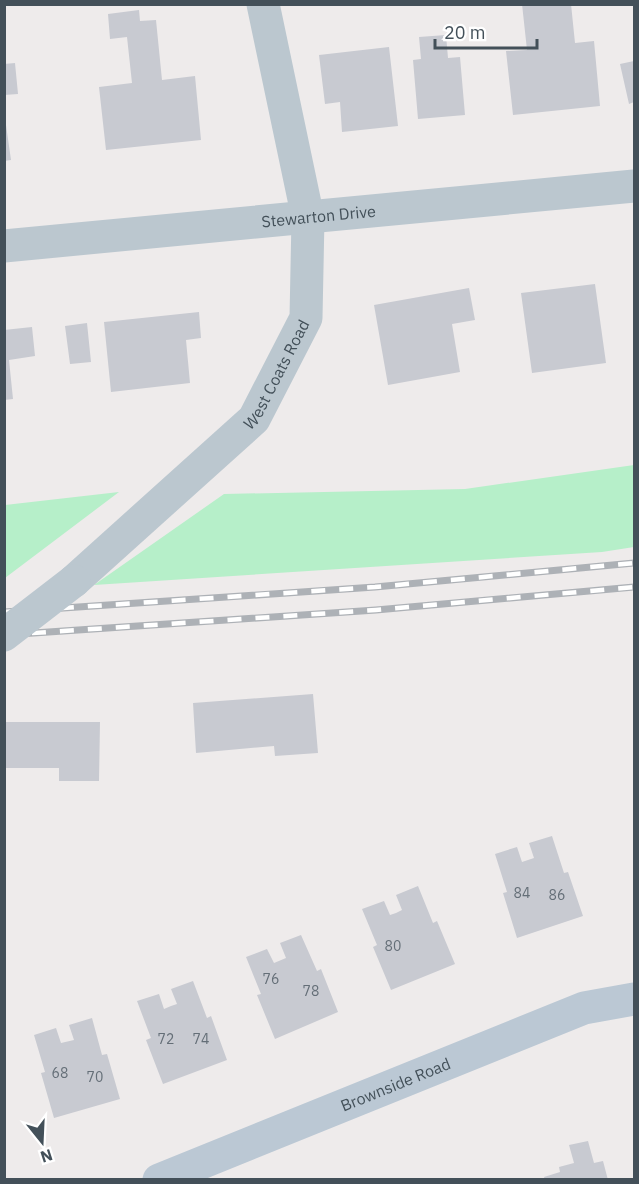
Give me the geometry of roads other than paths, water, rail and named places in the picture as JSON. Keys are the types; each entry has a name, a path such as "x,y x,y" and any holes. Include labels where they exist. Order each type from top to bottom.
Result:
{"street":[{"name":"West Coats Road","path":"4,635 74,580 254,419 306,318 308,218 263,4"},
{"name":"Stewarton Drive","path":"4,246 634,186"},
{"name":"Brownside Road","path":"159,1179 584,1008 634,999"}],"railway":[{"path":"4,612 375,587 634,563"},
{"path":"4,635 376,610 634,587"}]}
